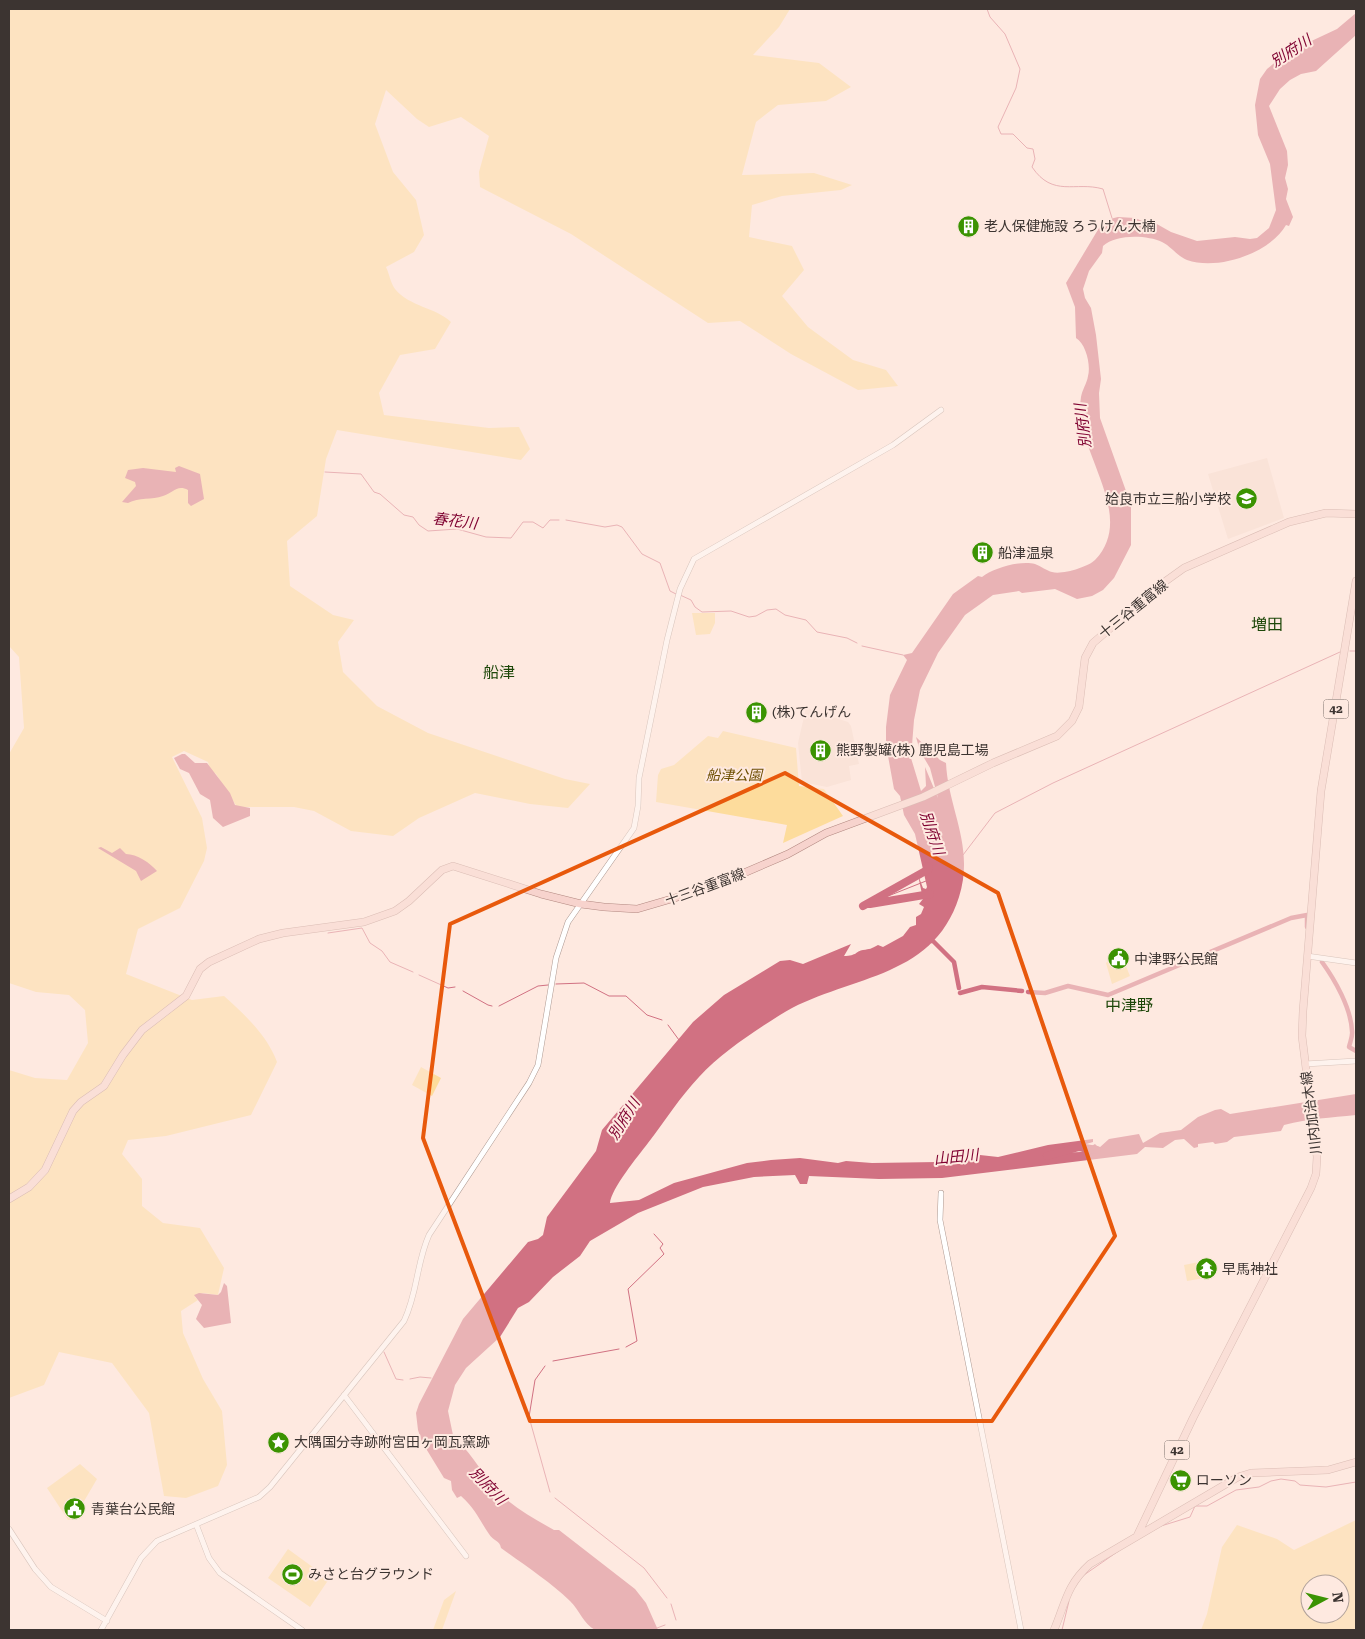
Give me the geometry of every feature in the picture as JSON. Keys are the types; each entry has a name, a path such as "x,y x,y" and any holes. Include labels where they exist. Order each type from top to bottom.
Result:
{"main road":[{"name":"十三谷重富線","path":"9,1199 29,1187 45,1170 73,1112 81,1102 104,1086 122,1055 142,1030 186,996 200,969 209,962 259,939 283,933 364,922 395,911 409,902 442,870 453,866 581,904 637,909 694,894 788,854 826,833 896,808 993,763 1046,743 1064,731 1079,707 1084,663 1093,643 1184,568 1296,520 1326,513 1356,514"},
{"name":"川内加治木線","path":"1137,1536 1193,1418 1311,1188 1316,1174 1317,1157 1302,1036 1321,791 1356,581"},
{"path":"1054,1630 1071,1584 1090,1564 1245,1474 1328,1470 1356,1462"}],"street":[{"path":"101,1630 141,1558 157,1541 259,1497 404,1321 413,1302 419,1262 429,1235 533,1074 542,1047 560,944 568,922 634,828 638,806 639,778 667,640 680,589 694,559 893,445 941,410"},
{"path":"1308,956 1356,963"},
{"path":"1305,1064 1356,1060"},
{"path":"941,1193 940,1220 1021,1630"},
{"path":"344,1395 466,1556"},
{"path":"196,1524 209,1558 220,1573 302,1630"},
{"path":"9,1529 36,1569 51,1587 107,1621"}],"highlighted area":[{"path":"785,773 998,893 1115,1236 992,1421 530,1421 423,1138 450,924"}],"shaded area":[{"name":"姶良市立三船小学校","path":"1267,458 1284,518 1228,539 1208,474"},
{"path":"806,708 848,722 851,726 859,764 849,766 851,780 827,787 802,782 798,743"}],"green space":[{"path":"9,9 790,9 779,27 753,55 819,63 851,87 826,101 778,105 756,122 742,175 814,173 852,185 841,190 782,196 752,205 749,237 792,246 804,270 782,296 808,327 853,360 886,370 898,386 858,390 791,354 740,321 708,323 571,234 480,187 479,172 489,136 461,117 429,127 417,119 386,90 375,124 393,172 416,200 424,235 414,252 386,267 395,289 401,295 438,313 451,322 435,349 400,355 379,393 384,415 489,428 519,427 530,449 521,460 337,430 326,459 317,516 287,541 290,586 333,615 354,620 338,642 343,672 377,706 428,733 565,779 590,784 568,808 530,804 475,793 419,818 393,836 351,831 314,811 294,807 237,807 216,774 210,770 208,762 184,751 172,757 202,818 207,848 204,861 180,908 138,929 126,974 192,1000 224,996 261,1034 277,1062 251,1115 166,1136 128,1140 122,1154 142,1179 142,1206 163,1223 200,1228 224,1268 218,1295 203,1293 195,1297 198,1300 181,1311 183,1333 203,1379 222,1411 227,1465 218,1486 186,1498 164,1496 149,1413 112,1363 59,1352 44,1385 9,1398 9,1070 35,1078 67,1080 88,1043 85,1010 69,995 36,992 9,983 9,754 24,728 19,657 9,646"},
{"path":"692,613 715,613 715,623 710,634 696,635"},
{"name":"船津公園","path":"723,731 796,748 799,786 824,789 843,816 783,843 787,825 656,802 658,775 661,769 674,765 708,736 718,738"},
{"path":"1119,949 1130,976 1112,984 1106,963"},
{"path":"421,1067 441,1078 432,1096 412,1085"},
{"path":"1209,1260 1210,1277 1187,1281 1184,1265"},
{"path":"80,1464 97,1479 73,1520 68,1520 47,1488"},
{"path":"1356,1520 1356,1630 1201,1630 1207,1614 1222,1547 1237,1525 1277,1539 1294,1550"},
{"name":"みさと台グラウンド","path":"288,1549 329,1579 310,1607 268,1578"},
{"path":"456,1591 442,1630 433,1630 444,1600"}],"water":[{"path":"1356,13 1356,35 1316,71 1301,74 1290,80 1280,89 1269,106 1287,151 1288,165 1285,178 1288,189 1286,199 1293,217 1289,226 1286,225 1268,244 1256,251 1228,261 1213,263 1199,263 1187,260 1166,244 1148,238 1116,239 1103,246 1102,253 1089,271 1083,289 1085,298 1091,308 1096,335 1101,379 1099,393 1100,418 1131,505 1131,545 1114,578 1103,590 1092,596 1077,599 1055,589 993,595 965,615 938,653 920,690 914,720 911,758 921,791 926,786 925,767 938,798 930,768 920,751 916,737 940,760 946,763 964,861 959,897 946,925 929,946 907,961 883,973 805,1002 780,1015 738,1043 717,1060 699,1077 679,1101 626,1173 615,1190 610,1203 639,1200 674,1183 747,1163 771,1160 800,1158 838,1163 846,1161 872,1163 938,1162 980,1155 998,1157 1048,1145 1093,1139 1093,1142 1057,1153 1081,1152 1095,1144 1099,1148 1109,1139 1139,1134 1143,1143 1160,1133 1181,1130 1198,1117 1215,1110 1221,1109 1230,1114 1356,1094 1356,1115 1293,1123 1284,1125 1281,1131 1234,1137 1227,1142 1215,1144 1213,1142 1198,1144 1198,1147 1194,1148 1184,1139 1175,1140 1163,1148 1145,1147 1137,1154 942,1178 879,1179 809,1176 807,1184 800,1184 795,1175 754,1177 703,1187 638,1213 590,1241 580,1256 553,1277 529,1302 518,1308 500,1337 466,1368 455,1385 448,1411 454,1440 469,1453 500,1494 530,1516 554,1530 559,1530 635,1589 646,1603 658,1630 595,1630 587,1624 562,1594 501,1548 471,1506 461,1496 457,1498 452,1490 451,1481 444,1478 422,1442 416,1413 419,1404 463,1319 528,1242 538,1239 543,1235 547,1217 596,1151 602,1130 693,1022 724,995 780,961 790,960 803,964 851,944 844,956 878,945 883,947 903,936 910,927 916,925 916,917 921,914 924,907 919,904 923,899 918,875 923,888 926,889 927,887 915,834 904,815 900,796 894,789 886,745 890,695 907,660 903,655 912,653 953,594 978,576 982,577 1000,568 1022,563 1035,564 1056,573 1075,570 1092,563 1107,542 1110,522 1108,502 1086,438 1081,417 1081,397 1089,371 1088,361 1083,345 1076,338 1075,307 1066,283 1099,228 1110,219 1118,217 1135,218 1147,223 1155,223 1171,232 1197,241 1235,237 1257,238 1269,228 1276,210 1270,164 1258,135 1255,105 1260,79 1267,69 1288,52 1337,29"},
{"path":"179,466 200,474 204,499 191,506 188,503 188,490 181,488 159,497 128,503 122,502 136,486 135,482 125,478 128,470 143,468 176,472 175,468"},
{"path":"185,754 195,763 207,763 230,793 235,805 250,808 250,816 223,827 213,818 210,800 200,794 189,773 180,769 174,758"},
{"path":"101,847 112,853 120,848 126,854 143,860 157,871 141,881 136,871 98,848"},
{"path":"224,1283 227,1286 231,1323 204,1328 196,1319 202,1305 194,1295 199,1293 218,1295"}],"waterway":[{"path":"987,9 990,17 1005,34 1020,69 1016,88 998,127 1001,134 1013,134 1027,148 1033,149 1035,159 1032,167 1040,177 1048,182 1065,187 1103,189 1112,218"},
{"name":"春花川","path":"325,472 361,474 374,492 380,494 404,515 413,517 419,525 428,531 457,529 486,537 511,538 523,522 533,522 543,528 550,520 559,520"},
{"name":"春花川","path":"566,520 605,527 617,525 622,527 642,554 660,563 670,591 676,594"},
{"name":"春花川","path":"680,595 691,600 695,607 702,612 731,611 749,617 756,616 767,610 776,609 785,615 806,620 817,632 847,638 857,643"},
{"name":"春花川","path":"862,646 903,655"},
{"path":"1350,651 1356,651"},
{"path":"963,855 995,813 1053,783 1340,652"},
{"name":"別府川","path":"863,906 929,869 928,866"},
{"path":"863,906 926,881"},
{"name":"別府川","path":"870,904 930,894"},
{"path":"1028,992 1045,993 1068,986 1108,995 1291,918 1307,915 1307,927"},
{"path":"328,933 362,928 370,943 382,951 390,962 413,972"},
{"path":"931,941 954,962 959,988"},
{"path":"1322,962 1337,986 1349,1013 1352,1033 1349,1047 1356,1051"},
{"path":"419,975 448,988 455,987"},
{"path":"556,984 584,983 609,996 626,996 647,1015 662,1020"},
{"path":"499,1006 538,986 548,985"},
{"path":"960,993 982,987 1022,991"},
{"path":"463,991 492,1006"},
{"path":"668,1025 679,1040"},
{"name":"山田川","path":"1047,1156 1079,1147 1097,1150"},
{"path":"626,1347 637,1341 628,1289 664,1254 660,1248 663,1244 654,1234"},
{"path":"553,1361 619,1349"},
{"path":"384,1352 396,1379 403,1380"},
{"path":"545,1366 535,1380 529,1417 550,1492"},
{"path":"410,1379 420,1377 431,1378"},
{"path":"1161,1526 1190,1517 1195,1506 1207,1506 1236,1490 1259,1487 1271,1481 1281,1479 1295,1481 1300,1485 1326,1487 1356,1482"},
{"path":"555,1498 644,1568 667,1598"},
{"path":"1084,1575 1120,1550"},
{"path":"1062,1630 1069,1601"},
{"path":"671,1604 676,1620"},
{"path":"657,1628 665,1625"}],"place":[{"name":"老人保健施設 ろうけん大楠","path":"968,226"},
{"name":"姶良市立三船小学校","path":"1247,499"},
{"name":"船津温泉","path":"982,553"},
{"name":"(株)てんげん","path":"756,712"},
{"name":"熊野製罐(株) 鹿児島工場","path":"820,750"},
{"name":"中津野公民館","path":"1118,959"},
{"name":"早馬神社","path":"1206,1269"},
{"name":"大隅国分寺跡附宮田ヶ岡瓦窯跡","path":"278,1442"},
{"name":"ローソン","path":"1180,1480"},
{"name":"青葉台公民館","path":"75,1509"},
{"name":"みさと台グラウンド","path":"292,1574"}],"district":[{"name":"増田","path":"1267,624"},
{"name":"船津","path":"499,672"},
{"name":"中津野","path":"1129,1005"}]}
